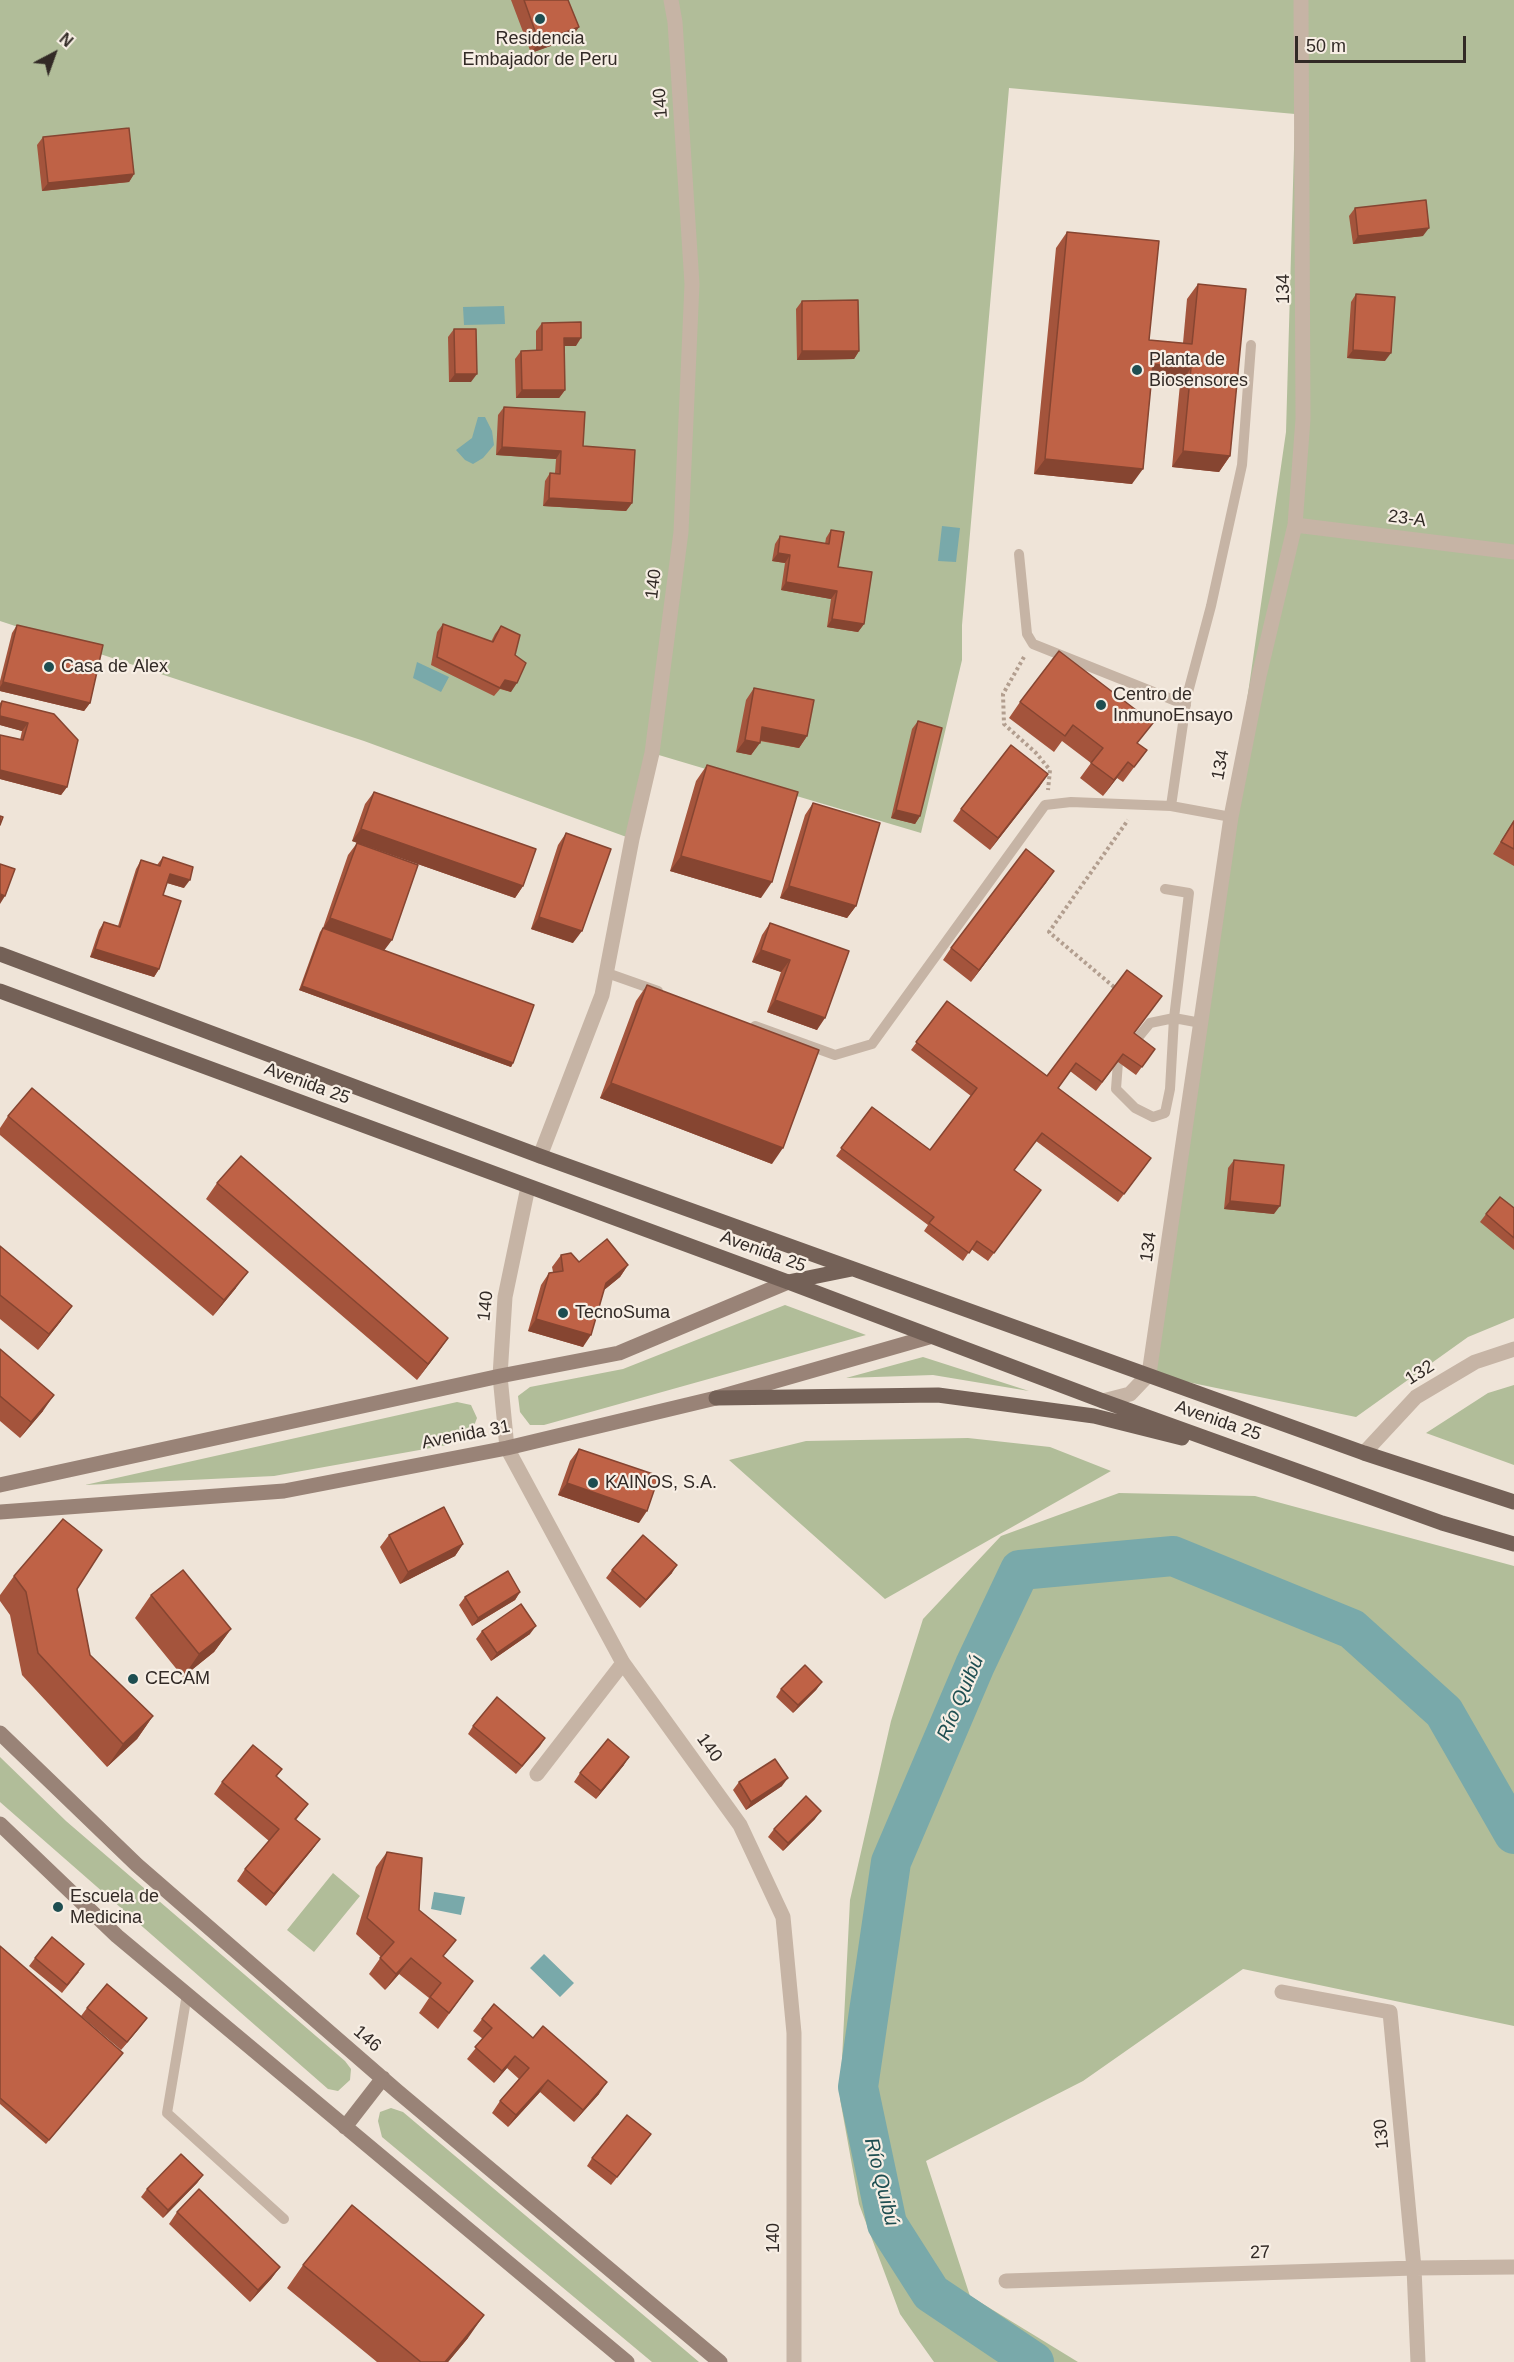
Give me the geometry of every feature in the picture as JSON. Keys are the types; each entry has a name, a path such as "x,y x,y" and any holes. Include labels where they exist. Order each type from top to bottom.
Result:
{"main road":[{"name":"Avenida 25","path":"0,954 540,1156 1364,1453 1514,1502"},
{"name":"Avenida 25","path":"0,991 1103,1401 1442,1523 1514,1544"},
{"path":"788,1282 854,1269"},
{"path":"716,1398 938,1395 1094,1416 1270,1460"}],"street":[{"name":"140","path":"540,1156 602,995 607,973 632,838 652,753 681,532 692,284 675,22 671,0"},
{"name":"134","path":"1149,1374 1231,817 1259,676 1295,525 1303,419 1301,0"},
{"name":"23-A","path":"1295,525 1514,552"},
{"name":"140","path":"528,1187 505,1297 500,1376 507,1448 622,1662 740,1825 783,1917 794,2033 795,2362"},
{"path":"0,1485 500,1376 619,1353 788,1282"},
{"name":"Avenida 31","path":"0,1512 284,1491 507,1448 716,1398 929,1336"},
{"name":"132","path":"1364,1453 1416,1397 1475,1362 1514,1349"},
{"path":"1103,1401 1130,1394 1149,1374"},
{"path":"537,1774 622,1662"},
{"name":"146","path":"0,1733 137,1865 383,2078 720,2362"},
{"path":"0,1824 117,1936 627,2362"},
{"name":"130","path":"1282,1992 1390,2012 1414,2268 1418,2362"},
{"path":"345,2127 383,2078"},
{"name":"27","path":"1006,2281 1514,2267"}],"lane":[{"path":"1172,806 1186,705 1211,606 1242,465 1251,345"},
{"path":"1019,554 1027,634 1033,645 1186,705"},
{"path":"748,1024 835,1055 872,1044 1045,805 1071,802 1172,806 1231,817"},
{"path":"1165,889 1189,893 1174,1018 1170,1089 1164,1113 1153,1117 1135,1108 1116,1089 1118,1062 1150,1023 1174,1018 1201,1023"},
{"path":"607,973 672,996"},
{"path":"187,1994 167,2113 284,2219"}],"path":[{"path":"1030,639 1021,665 1003,694 1004,724 1036,753 1050,770 1045,805"},
{"path":"1114,987 1049,932 1139,805"}],"green space":[{"path":"0,0 1514,0 1514,1318 1468,1337 1356,1417 1149,1374 1286,432 1295,114 1009,88 962,625 962,660 921,833 652,753 632,839 364,741 0,621"},
{"path":"785,1305 866,1335 544,1425 530,1425 520,1412 518,1396 530,1387 623,1369"},
{"path":"923,1357 1029,1391 933,1375 846,1378"},
{"path":"1514,1385 1514,1465 1426,1433 1488,1393"},
{"path":"457,1402 471,1405 477,1418 472,1431 453,1444 274,1476 85,1485"},
{"path":"968,1438 1050,1447 1111,1471 885,1599 729,1460 806,1441"},
{"path":"1119,1493 1255,1496 1514,1566 1514,2026 1243,1969 1083,2081 926,2161 970,2296 1078,2362 934,2362 900,2314 859,2204 840,2099 850,1900 891,1721 923,1619 1001,1536"},
{"path":"0,1757 66,1821 345,2061 351,2069 350,2080 338,2091 328,2089 0,1802"},
{"path":"333,1873 360,1896 314,1952 287,1930"},
{"path":"391,2108 403,2112 699,2362 652,2362 382,2137 378,2121 380,2112"}],"water":[{"path":"504,306 505,324 464,325 463,307"},
{"path":"478,417 485,417 492,431 494,445 483,458 473,464 465,460 456,450 472,438"},
{"path":"942,526 960,528 956,562 938,561"},
{"path":"417,662 449,677 441,692 413,678"},
{"path":"434,1892 465,1897 461,1915 431,1909"},
{"path":"544,1954 574,1983 560,1997 530,1968"}],"building":[{"path":"524,0 568,0 579,27 539,42"},
{"path":"129,128 134,174 48,183 43,137"},
{"path":"1426,200 1429,228 1358,236 1355,208"},
{"name":"Planta de Biosensores","path":"1067,232 1159,241 1149,340 1192,344 1198,284 1246,289 1230,456 1183,451 1191,368 1153,364 1143,469 1045,459"},
{"path":"1356,294 1395,297 1391,353 1353,350"},
{"path":"858,300 859,351 802,351 802,301"},
{"path":"581,322 581,338 564,338 565,390 522,390 521,351 542,350 542,323"},
{"path":"454,329 476,329 477,374 455,374"},
{"path":"504,407 585,412 583,446 635,450 632,503 549,498 550,473 560,474 561,451 502,447"},
{"path":"831,530 844,532 838,567 872,572 864,624 832,619 837,591 786,582 790,555 778,553 780,536 829,544"},
{"path":"443,624 493,642 501,626 520,635 515,655 526,663 517,683 505,680 500,688 437,657"},
{"name":"Casa de Alex","path":"17,625 103,645 90,703 3,682"},
{"path":"1059,651 1153,723 1137,743 1147,750 1134,767 1128,762 1114,780 1091,763 1103,748 1073,725 1065,736 1020,702"},
{"path":"754,688 814,700 807,736 762,727 760,743 745,740"},
{"path":"2,701 54,714 78,740 67,787 0,770 0,735 23,740 28,723 0,716"},
{"path":"918,721 942,728 920,816 896,810"},
{"path":"1011,745 1048,774 998,838 961,809"},
{"path":"707,765 798,792 772,882 681,856"},
{"path":"374,792 536,849 523,886 361,829"},
{"path":"813,803 880,823 856,906 789,886"},
{"path":"1514,821 1514,849 1501,842"},
{"path":"566,833 611,849 582,931 539,917"},
{"path":"357,843 418,865 392,940 330,918"},
{"path":"1026,849 1054,871 979,970 951,948"},
{"path":"163,857 193,867 190,880 170,874 163,895 181,901 159,969 95,949 104,922 120,927 141,860 160,866"},
{"path":"0,864 15,869 5,896 0,894"},
{"path":"770,923 849,951 825,1018 775,1000 790,960 761,950"},
{"path":"323,928 534,1005 513,1063 302,986"},
{"path":"1127,970 1162,996 1134,1033 1155,1049 1142,1067 1123,1054 1102,1082 1076,1063 1058,1088 1151,1158 1124,1194 1042,1133 1014,1170 1041,1190 994,1253 977,1241 969,1253 929,1223 934,1217 841,1148 872,1107 930,1150 977,1088 916,1042 947,1001 1047,1076"},
{"path":"647,985 819,1050 783,1148 611,1083"},
{"path":"32,1088 248,1272 224,1300 8,1116"},
{"path":"241,1156 448,1338 428,1364 217,1183"},
{"path":"1234,1160 1284,1165 1280,1206 1230,1201"},
{"path":"1500,1197 1514,1208 1514,1238 1486,1214"},
{"name":"TecnoSuma","path":"607,1239 628,1265 606,1283 591,1335 536,1319 549,1273 563,1271 561,1255 571,1253 579,1262"},
{"path":"0,1246 72,1306 49,1334 0,1295"},
{"path":"0,1349 54,1395 31,1422 0,1396"},
{"path":"579,1449 659,1476 647,1511 567,1483"},
{"path":"444,1507 463,1544 408,1572 389,1535"},
{"path":"63,1519 102,1550 77,1589 90,1655 153,1716 123,1744 38,1653 26,1592 14,1576"},
{"path":"643,1535 677,1565 646,1600 612,1570"},
{"path":"183,1570 231,1629 199,1654 151,1595"},
{"path":"508,1571 520,1592 478,1618 465,1597"},
{"path":"521,1604 536,1626 497,1653 482,1631"},
{"path":"805,1665 822,1682 798,1705 781,1689"},
{"path":"497,1697 545,1738 522,1766 473,1726"},
{"path":"608,1739 629,1757 601,1791 580,1773"},
{"path":"253,1745 282,1769 276,1776 308,1804 295,1819 320,1839 274,1894 245,1869 279,1829 222,1782"},
{"path":"775,1759 788,1778 751,1802 739,1782"},
{"path":"806,1796 821,1811 788,1843 774,1829"},
{"path":"387,1852 422,1858 419,1910 456,1940 443,1956 473,1981 449,2013 430,1997 441,1983 411,1958 396,1974 380,1958 394,1942 367,1918"},
{"path":"52,1937 84,1964 67,1985 35,1958"},
{"path":"0,1946 123,2053 49,2140 0,2098"},
{"path":"107,1984 147,2018 127,2042 87,2008"},
{"path":"494,2004 533,2038 543,2026 607,2082 583,2110 548,2080 516,2115 500,2101 529,2068 515,2056 502,2071 475,2047 492,2028 482,2019"},
{"path":"627,2115 651,2134 617,2177 592,2158"},
{"path":"181,2154 203,2175 168,2210 147,2189"},
{"path":"199,2189 280,2267 258,2290 177,2212"},
{"path":"352,2205 484,2315 445,2362 421,2362 303,2265"}],"waterway":[{"name":"Río Quibú","path":"1034,2362 931,2293 887,2224 858,2087 891,1862 975,1665 1020,1570 1173,1556 1352,1629 1444,1712 1514,1834"}],"place":[{"name":"Residencia Embajador de Peru","path":"540,19"},
{"name":"Planta de Biosensores","path":"1137,370"},
{"name":"Casa de Alex","path":"49,667"},
{"name":"Centro de InmunoEnsayo","path":"1101,705"},
{"name":"TecnoSuma","path":"563,1313"},
{"name":"KAINOS, S.A.","path":"593,1483"},
{"name":"CECAM","path":"133,1679"},
{"name":"Escuela de Medicina","path":"58,1907"}]}
